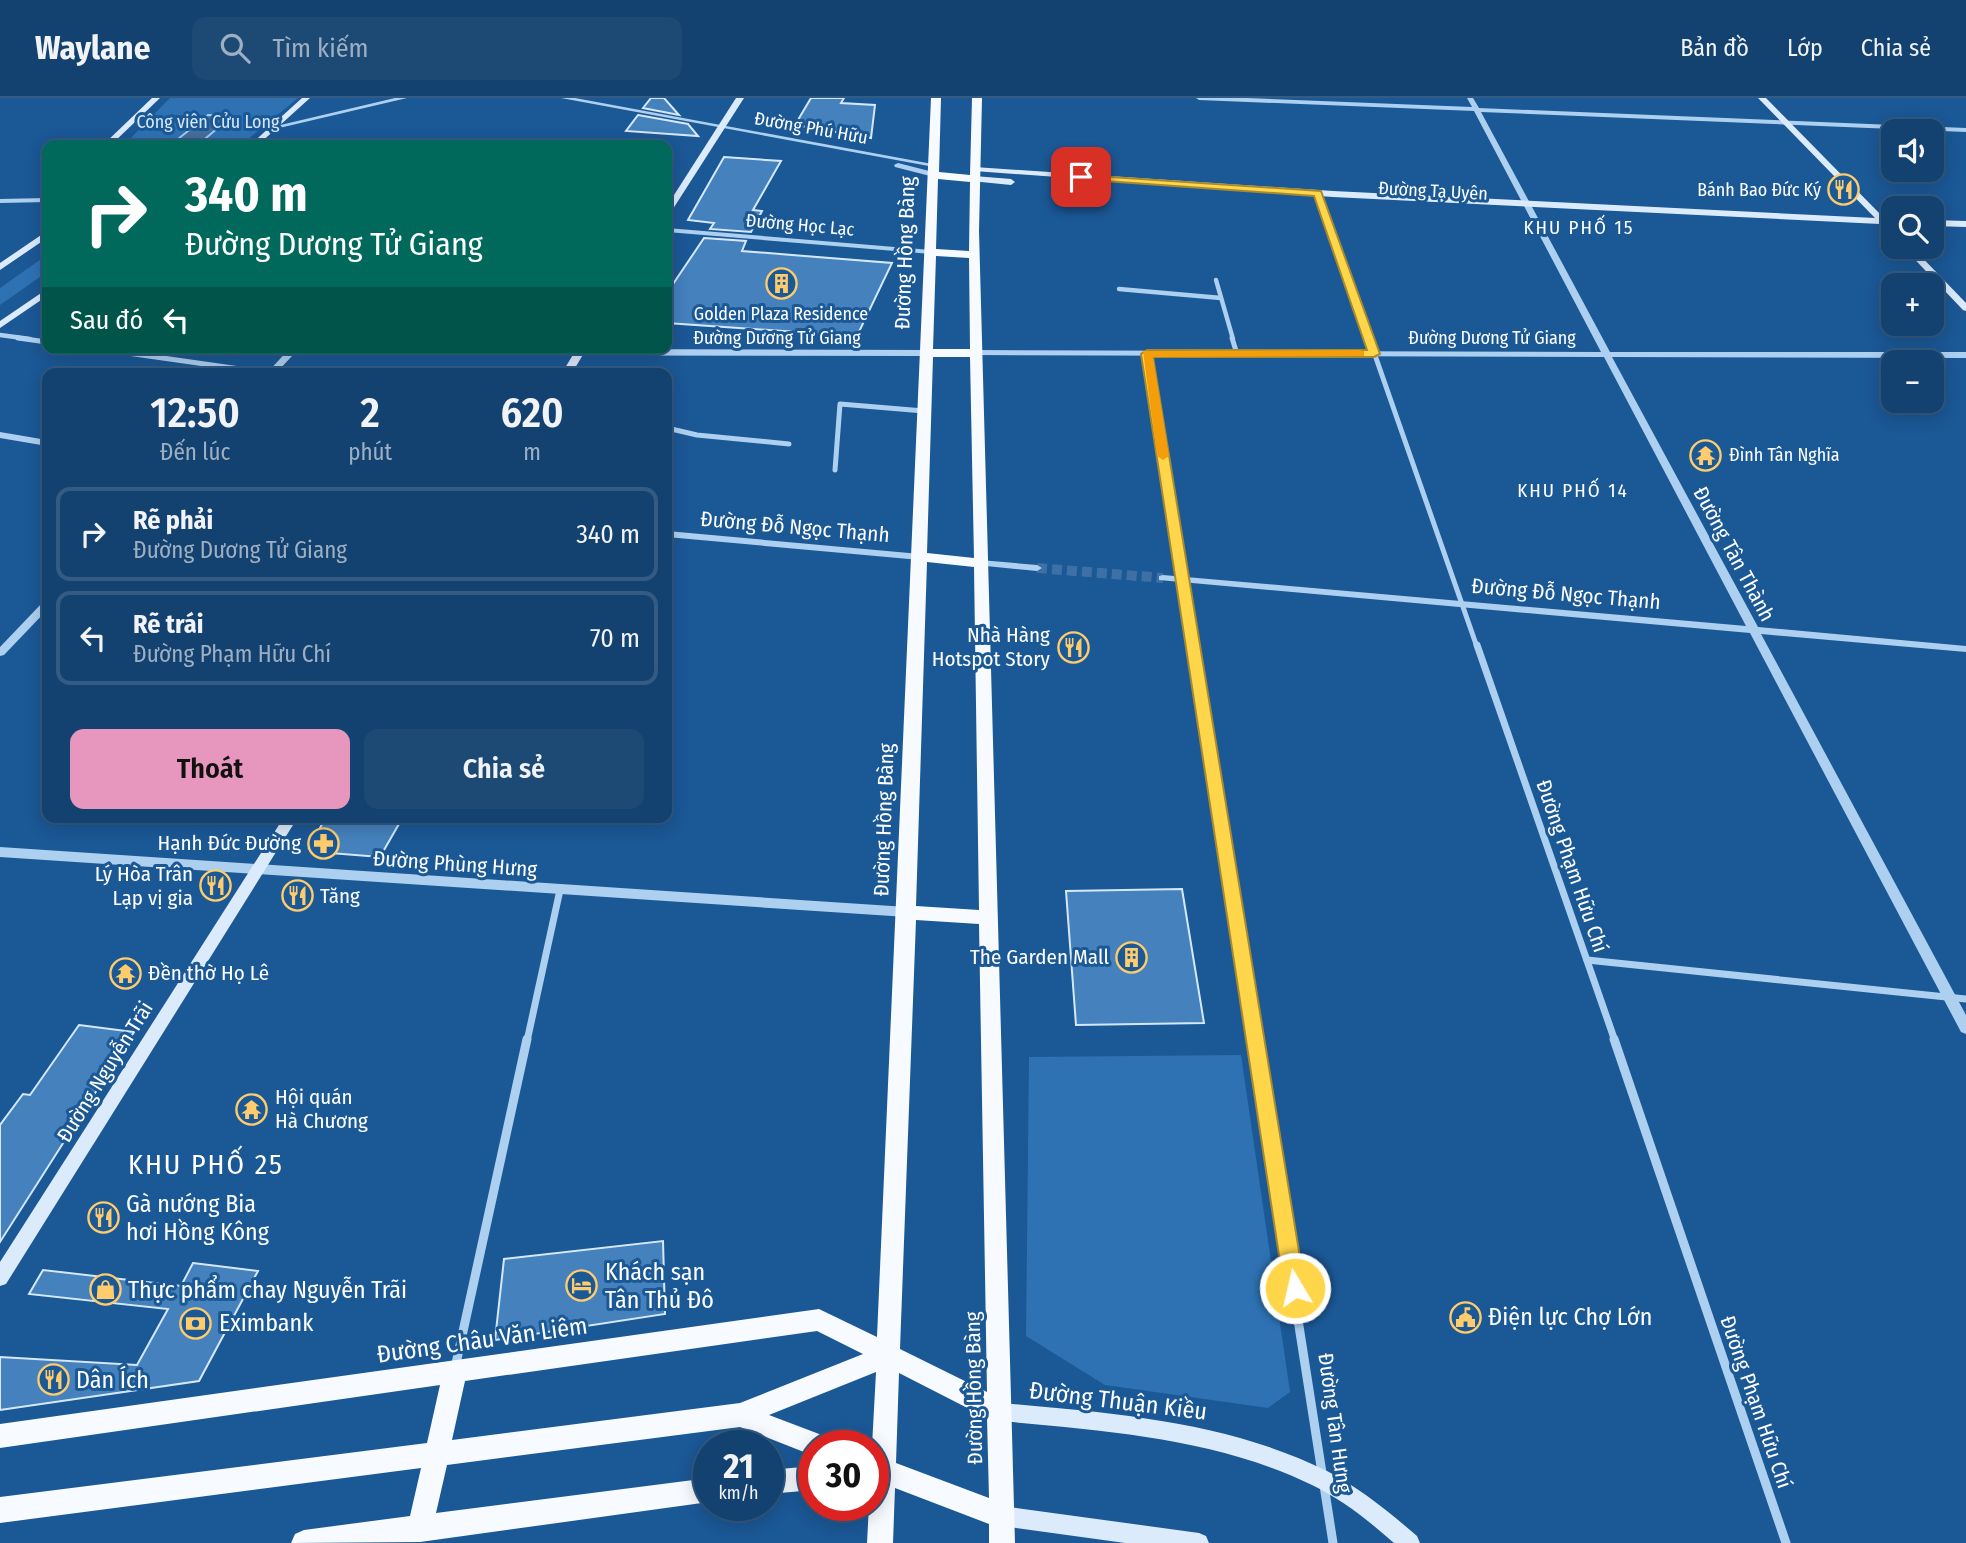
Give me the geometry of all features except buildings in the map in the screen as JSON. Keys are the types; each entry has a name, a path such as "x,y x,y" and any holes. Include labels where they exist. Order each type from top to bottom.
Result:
{"main road":[{"path":"112,140 156,98"},
{"path":"260,140 306,98"},
{"path":"672,204 740,98"},
{"name":"Đường Hồng Bàng","path":"880,1430 889,1355 936,98"},
{"name":"Đường Hồng Bàng","path":"978,98 974,255 1002,1543"},
{"path":"1762,98 1881,217"},
{"path":"934,170 974,174"},
{"name":"Đường Tạ Uyên","path":"974,174 1319,198 1881,226"},
{"path":"1944,223 1966,224"},
{"path":"1944,232 1966,233"},
{"path":"0,267 42,238"},
{"path":"930,252 974,255"},
{"path":"1919,259 1966,307"},
{"path":"0,325 42,296"},
{"path":"927,354 977,353"},
{"path":"920,557 980,562"},
{"name":"Đường Nguyễn Trãi","path":"0,1278 287,823"},
{"path":"907,912 988,918"},
{"name":"Đường Châu Văn Liêm","path":"0,1436 819,1320 1001,1412"},
{"path":"0,1510 740,1415 889,1355"},
{"path":"417,1536 454,1372"},
{"name":"Đường Thuận Kiều","path":"1001,1412 1151,1427 1209,1438 1267,1454 1324,1479 1369,1508 1410,1543"},
{"path":"740,1415 798,1438"},
{"path":"889,1474 1002,1516 1199,1543"},
{"path":"304,1543 417,1536 693,1493"},
{"name":"Đường Hồng Bàng","path":"879,1521 880,1543"}],"street":[{"path":"275,127 404,98"},
{"name":"Đường Phú Hữu","path":"568,98 886,158 904,167 934,170"},
{"path":"1199,98 1964,131"},
{"name":"Đường Tân Thành","path":"1469,98 1966,1028"},
{"name":"Đường Phạm Hữu Chí","path":"1319,198 1587,960 1786,1543"},
{"path":"0,201 42,200"},
{"name":"Đường Học Lạc","path":"672,230 930,252"},
{"path":"1216,280 1237,354"},
{"path":"1119,289 1221,298"},
{"path":"0,335 42,341"},
{"name":"Đường Dương Tử Giang","path":"672,352 927,354"},
{"name":"Đường Dương Tử Giang","path":"977,353 1966,355"},
{"path":"135,354 234,368"},
{"path":"275,368 289,354"},
{"name":"Đường Tân Hưng","path":"1147,354 1333,1543"},
{"path":"835,470 840,404 924,411"},
{"path":"672,429 697,435 789,444"},
{"path":"0,435 42,442"},
{"name":"Đường Đỗ Ngọc Thạnh","path":"672,534 920,557"},
{"path":"980,562 1037,568"},
{"name":"Đường Đỗ Ngọc Thạnh","path":"1163,578 1966,649"},
{"path":"0,653 42,609"},
{"name":"Đường Phùng Hưng","path":"0,852 907,912"},
{"path":"454,1372 559,890"},
{"path":"1587,960 1966,999"}],"green space":[{"name":"Công viên Cửu Long","path":"170,98 298,98 247,140 129,140"},
{"path":"42,259 42,276 0,305 0,288"},
{"path":"1241,1055 1290,1392 1268,1408 1105,1385 1026,1336 1029,1057"}],"shaded area":[{"path":"208,115 232,116 204,140 177,140"}],"tunnel":[{"path":"1037,568 1163,578"}],"slow traffic":[{"path":"1163,456 1147,354 1360,354"}],"place":[{"name":"Bánh Bao Đức Ký","path":"1844,190"},
{"name":"Golden Plaza Residence","path":"781,284"},
{"name":"Đình Tân Nghĩa","path":"1706,455"},
{"name":"Nhà Hàng Hotspot Story","path":"1073,647"},
{"name":"Hạnh Đức Đường","path":"324,843"},
{"name":"Lý Hòa Trân Lạp vị gia","path":"216,886"},
{"name":"Tăng","path":"297,896"},
{"name":"The Garden Mall","path":"1132,957"},
{"name":"Đền thờ Họ Lê","path":"125,973"},
{"name":"Hội quán Hà Chương","path":"252,1109"},
{"name":"Gà nướng Bia hơi Hồng Kông","path":"103,1218"},
{"name":"Khách sạn Tân Thủ Đô","path":"582,1286"},
{"name":"Thực phẩm chay Nguyễn Trãi","path":"105,1290"},
{"name":"Điện lực Chợ Lớn","path":"1465,1317"},
{"name":"Eximbank","path":"196,1323"},
{"name":"Dân Ích","path":"53,1380"}],"district":[{"name":"KHU PHỐ 15","path":"1579,227"},
{"name":"KHU PHỐ 14","path":"1573,490"},
{"name":"KHU PHỐ 25","path":"206,1164"}],"route":[{"path":"1081,177 1317,193 1374,354 1147,354 1295,1288"}]}
